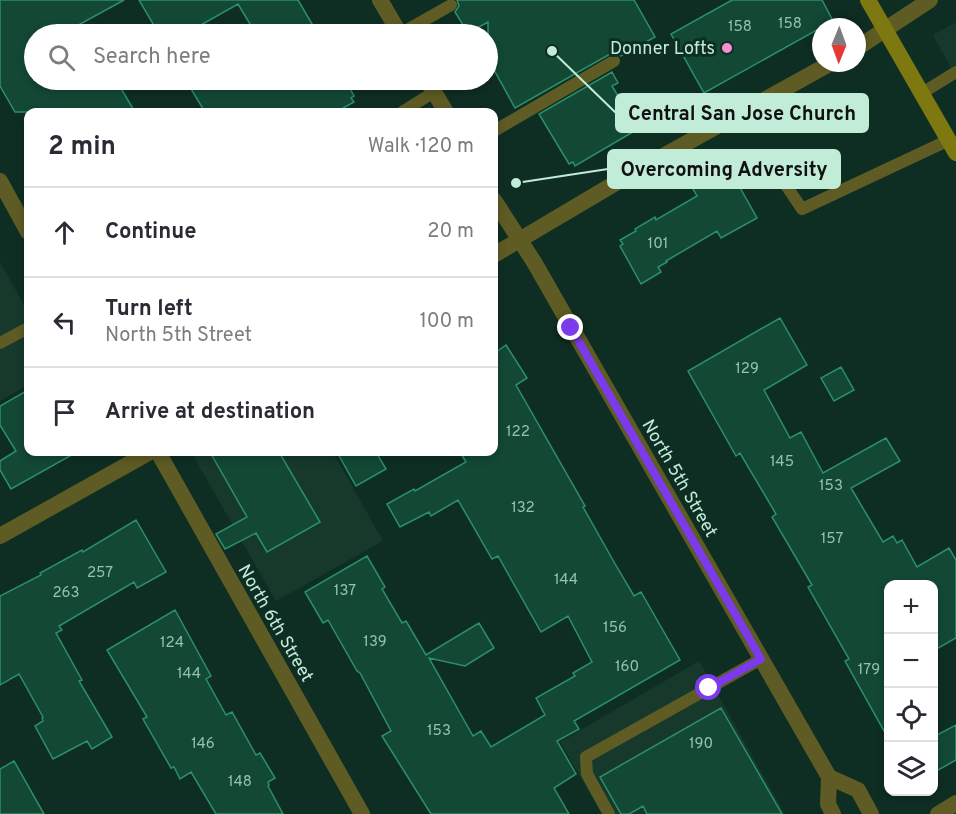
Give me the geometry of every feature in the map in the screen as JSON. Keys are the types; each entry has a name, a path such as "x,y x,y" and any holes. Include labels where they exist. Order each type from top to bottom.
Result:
{"main road":[{"path":"868,0 952,147"}],"street":[{"path":"380,0 394,24"},
{"path":"866,42 930,0"},
{"path":"498,253 629,175 815,72"},
{"path":"433,90 444,108"},
{"path":"0,181 24,224"},
{"name":"North 5th Street","path":"498,207 534,262 829,777 828,804 833,814"},
{"path":"0,536 143,456"},
{"name":"North 6th Street","path":"160,456 362,814"},
{"path":"829,777 858,790 871,814"},
{"path":"938,814 956,803"}],"lane":[{"path":"418,24 451,5"},
{"path":"498,129 614,61"},
{"path":"922,93 956,72"},
{"path":"406,108 427,90"},
{"path":"771,164 802,209 952,147"},
{"path":"0,343 24,330"},
{"path":"609,814 587,774 586,758 761,659"}],"shaded area":[{"path":"956,22 956,77 933,35"},
{"path":"0,262 24,305 24,387 0,401"},
{"path":"193,456 335,456 383,541 276,601"},
{"path":"699,661 785,814 602,814 560,742"}],"building":[{"path":"0,0 124,0 80,24 24,24 24,90 122,90 133,108 24,108 24,112 15,112 0,86"},
{"path":"139,0 298,0 312,24 250,24 238,4 203,24 153,24"},
{"path":"457,0 634,0 655,37 621,56 615,53 610,54 515,108 498,77 498,24 488,24 488,22 462,24 455,12 459,6"},
{"name":"Donner Lofts","path":"732,0 822,0 831,18 812,18 812,33 704,93 671,34"},
{"path":"612,72 618,83 612,86 638,129 575,166 573,162 569,164 539,114"},
{"path":"192,90 351,90 354,96 351,98 354,102 343,108 203,108"},
{"path":"725,161 757,218 721,238 717,231 666,261 658,267 661,272 641,284 620,246 623,244 620,240 655,217 656,220 697,196 689,182"},
{"path":"780,318 807,365 764,390 790,438 801,432 823,473 886,438 900,461 851,488 883,542 893,536 897,543 902,540 917,567 949,548 956,560 956,638 938,648 938,580 884,580 884,731 845,661 849,659 808,587 812,585 772,517 776,514 740,453 736,456 688,371"},
{"path":"506,345 527,378 516,385 634,596 641,592 680,660 574,721 579,729 557,741 576,774 554,788 569,814 431,814 382,736 391,731 360,673 328,620 323,623 305,592 367,556 385,587 382,589 402,623 406,621 426,655 479,623 494,648 465,666 429,658 473,736 481,731 491,747 545,715 536,698 575,676 573,673 592,662 568,616 541,632 498,556 492,559 458,500 431,516 429,512 400,527 387,504 466,462 462,456 498,456 498,351"},
{"path":"841,367 854,390 834,401 821,378"},
{"path":"24,392 24,456 70,456 11,489 0,470 0,461 16,451 0,425 0,406"},
{"path":"212,456 281,456 320,522 267,552 256,533 225,549 216,534 247,517"},
{"path":"339,456 378,456 386,469 356,486"},
{"path":"136,520 166,572 137,588 134,582 59,626 62,630 56,633 82,680 79,681 112,737 92,749 87,741 53,759 35,726 43,721 43,717 19,674 0,685 0,596 82,550 83,552"},
{"path":"175,610 211,676 206,679 226,715 232,712 256,755 260,753 275,778 268,782 268,786 283,814 216,814 191,772 180,779 174,767 171,768 143,719 147,717 107,650"},
{"path":"721,708 782,814 647,814 643,806 629,814 621,814 600,777"},
{"path":"956,725 956,760 938,770 938,742 938,734"},
{"path":"14,761 44,814 0,814 0,769"}],"place":[{"name":"Donner Lofts","path":"727,48"},
{"name":"Central San Jose Church","path":"552,51"},
{"name":"Overcoming Adversity","path":"516,183"}],"route":[{"path":"571,328 761,659 709,688"}]}
